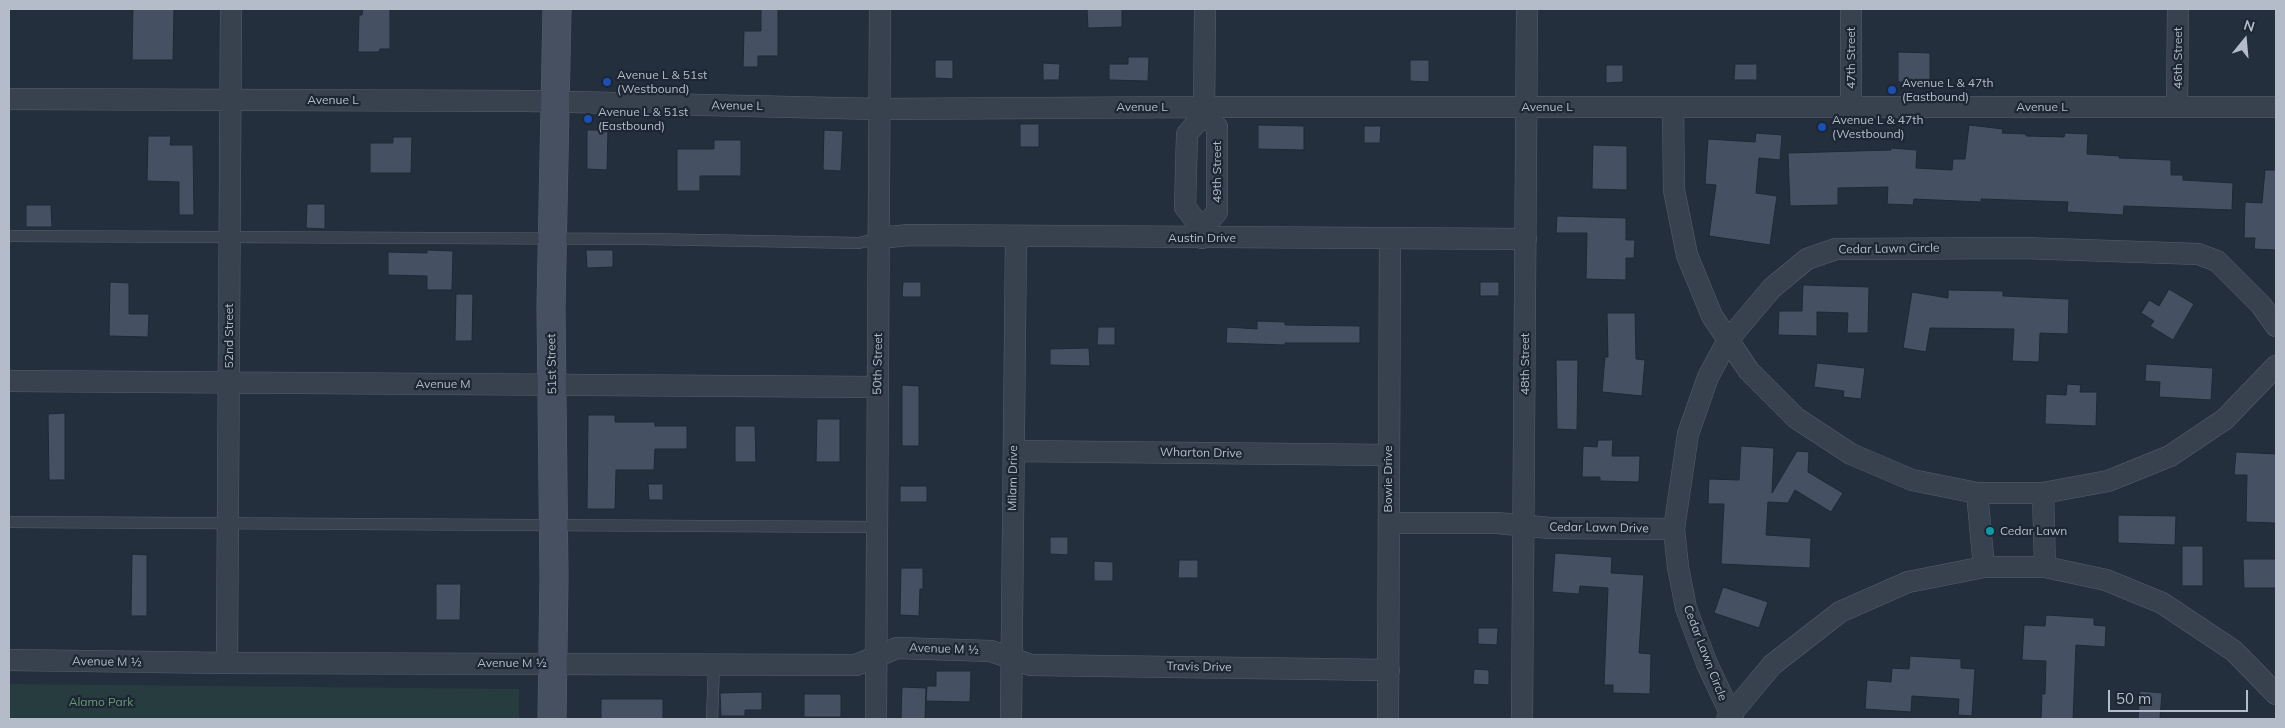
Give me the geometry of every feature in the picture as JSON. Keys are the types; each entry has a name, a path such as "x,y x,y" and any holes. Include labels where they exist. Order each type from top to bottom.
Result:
{"street":[{"name":"52nd Street","path":"227,663 231,9"},
{"name":"51st Street","path":"552,719 552,239 557,9"},
{"name":"50th Street","path":"876,719 880,9"},
{"path":"1202,233 1185,207 1187,134 1204,111 1205,9"},
{"name":"48th Street","path":"1522,719 1527,9"},
{"name":"47th Street","path":"1851,9 1851,107"},
{"name":"46th Street","path":"2177,107 2178,9"},
{"name":"Avenue L","path":"9,99 556,102 879,109 1204,111 1526,107 2276,107"},
{"path":"1673,107 1674,190 1687,255 1712,316 1749,371 1796,418 1851,454 1912,480 1977,493 2044,493 2108,481 2170,456 2225,419 2276,366"},
{"name":"49th Street","path":"1202,233 1217,212 1217,127 1204,111"},
{"name":"Austin Drive","path":"879,238 909,235 1016,236 1202,233 1390,238 1526,239"},
{"name":"Milam Drive","path":"1011,719 1016,236"},
{"name":"Bowie Drive","path":"1388,719 1390,238"},
{"name":"Cedar Lawn Circle","path":"1730,718 1686,608 1674,529 1688,434 1708,377 1728,340 1772,288 1807,259 1836,249 2023,248 2198,254 2217,261 2261,305 2276,326"},
{"name":"Avenue M","path":"9,381 878,387"},
{"name":"Wharton Drive","path":"1014,451 1388,455"},
{"path":"1977,493 1984,567"},
{"path":"2044,493 2044,567"},
{"path":"1389,523 1524,525"},
{"name":"Cedar Lawn Drive","path":"1524,525 1550,528 1674,529"},
{"path":"1730,718 1772,665 1840,612 1908,582 1984,567 2044,567 2106,580 2162,603 2234,651 2276,694"},
{"name":"Avenue M ½","path":"9,660 227,663 856,665 897,648 991,651 1012,658"},
{"name":"Travis Drive","path":"1012,658 1031,665 1388,670"}],"lane":[{"path":"9,236 859,242 879,238"},
{"path":"9,522 877,527"},
{"path":"712,719 714,664"}],"green space":[{"name":"Alamo Park","path":"9,684 519,689 519,719 9,719"}],"building":[{"path":"133,9 174,9 173,60 132,60"},
{"path":"363,9 390,9 390,49 380,49 379,52 358,52 359,15 362,15"},
{"path":"761,9 778,9 778,56 758,56 758,67 743,67 744,31 761,31"},
{"path":"1087,9 1122,9 1122,27 1088,28"},
{"path":"1898,52 1930,53 1930,83 1898,82"},
{"path":"1128,57 1149,57 1148,81 1109,80 1109,64 1128,64"},
{"path":"935,60 953,60 953,79 935,78"},
{"path":"1410,60 1429,60 1429,82 1410,81"},
{"path":"1043,63 1060,64 1059,80 1043,80"},
{"path":"1735,64 1757,64 1757,80 1734,80"},
{"path":"1606,65 1623,65 1623,82 1606,83"},
{"path":"1020,124 1039,124 1039,147 1020,147"},
{"path":"1258,125 1304,126 1304,150 1258,149"},
{"path":"1969,125 2003,129 2002,133 2026,134 2026,136 2064,137 2065,133 2088,134 2087,154 2120,156 2119,158 2171,160 2171,175 2183,175 2183,180 2233,183 2232,210 2124,206 2123,215 2067,212 2068,202 1981,199 1981,202 1914,199 1913,205 1887,204 1888,187 1838,188 1838,205 1790,206 1788,153 1891,150 1891,148 1917,150 1916,168 1952,170 1953,159 1965,159"},
{"path":"1364,126 1381,126 1380,143 1364,143"},
{"path":"587,130 608,130 607,170 587,169"},
{"path":"824,130 843,131 841,171 823,170"},
{"path":"1756,133 1782,135 1780,160 1759,158 1756,193 1777,196 1770,245 1709,236 1716,185 1705,184 1708,139 1755,142"},
{"path":"148,136 171,136 170,145 193,145 194,215 179,215 179,182 147,181"},
{"path":"393,137 412,137 411,173 370,173 370,143 393,143"},
{"path":"714,140 741,140 741,176 700,176 700,191 677,191 677,149 714,149"},
{"path":"1593,145 1627,146 1627,190 1592,189"},
{"path":"2265,170 2276,170 2276,250 2254,249 2255,238 2244,238 2245,202 2262,203"},
{"path":"307,204 325,204 325,229 306,228"},
{"path":"26,205 51,205 52,227 26,227"},
{"path":"1557,216 1626,218 1626,240 1635,240 1634,258 1626,258 1626,280 1586,279 1587,233 1556,233"},
{"path":"427,250 453,251 452,290 427,290 427,276 388,275 388,252 427,253"},
{"path":"586,250 613,250 613,267 587,268"},
{"path":"110,282 129,283 129,314 149,314 148,337 109,336"},
{"path":"903,282 921,282 921,297 902,297"},
{"path":"1480,282 1499,282 1499,296 1480,296"},
{"path":"1803,285 1869,287 1868,333 1847,333 1848,313 1817,312 1817,336 1778,335 1779,311 1802,311"},
{"path":"2169,289 2194,304 2173,340 2150,326 2154,321 2141,313 2149,300 2159,306"},
{"path":"1948,290 2003,291 2003,296 2069,299 2068,334 2040,333 2039,362 2012,361 2014,329 1930,328 1926,352 1903,348 1912,292 1948,298"},
{"path":"456,294 473,294 472,341 455,341"},
{"path":"1607,313 1635,313 1636,359 1645,360 1642,396 1602,392 1605,357 1608,357"},
{"path":"1257,321 1285,322 1285,325 1360,326 1360,343 1285,343 1285,345 1226,343 1227,327 1257,329"},
{"path":"1098,327 1115,327 1115,345 1097,345"},
{"path":"1089,348 1090,366 1050,365 1050,349"},
{"path":"1556,360 1578,360 1577,430 1557,429"},
{"path":"1817,363 1865,368 1861,399 1843,397 1844,391 1814,387"},
{"path":"2146,364 2213,368 2211,400 2159,397 2160,382 2145,381"},
{"path":"2067,384 2081,385 2080,392 2097,392 2096,426 2045,424 2046,394 2066,395"},
{"path":"902,385 919,386 919,446 902,446"},
{"path":"65,413 65,480 49,480 48,414"},
{"path":"588,415 615,415 615,422 655,422 655,426 687,426 687,449 655,449 654,470 616,470 615,509 587,509"},
{"path":"817,419 840,419 840,462 816,462"},
{"path":"735,426 755,426 756,462 735,462"},
{"path":"1598,440 1613,440 1612,456 1640,456 1639,482 1600,481 1600,477 1582,477 1583,446 1597,447"},
{"path":"1741,446 1774,448 1772,493 1797,451 1809,452 1808,472 1843,493 1831,512 1795,490 1788,503 1768,502 1766,535 1811,538 1810,568 1721,564 1724,504 1708,504 1709,479 1739,480"},
{"path":"2236,452 2276,454 2276,523 2246,522 2247,475 2234,475"},
{"path":"648,484 663,484 663,500 649,500"},
{"path":"900,486 927,486 927,502 900,502"},
{"path":"2118,515 2176,516 2175,545 2118,543"},
{"path":"1050,537 1068,537 1068,555 1050,554"},
{"path":"2182,546 2203,546 2203,586 2182,586"},
{"path":"1555,553 1612,557 1611,573 1644,575 1639,653 1651,654 1650,694 1613,693 1613,685 1604,685 1608,588 1580,586 1579,594 1552,592"},
{"path":"132,554 147,555 147,616 131,616"},
{"path":"2243,559 2276,559 2276,588 2244,588"},
{"path":"1179,560 1198,560 1198,578 1178,578"},
{"path":"1094,561 1113,562 1113,581 1094,581"},
{"path":"901,568 923,568 923,589 920,589 919,616 900,615"},
{"path":"436,584 461,584 460,620 436,620"},
{"path":"1723,587 1768,602 1759,628 1714,613"},
{"path":"2046,615 2094,618 2094,625 2106,626 2105,647 2076,645 2073,719 2041,719 2042,694 2045,694 2046,661 2022,660 2024,625 2045,626"},
{"path":"1478,628 1498,628 1497,645 1478,644"},
{"path":"1910,656 1961,659 1961,668 1975,669 1972,716 1958,715 1959,699 1912,696 1911,712 1865,709 1867,680 1891,682 1892,668 1909,669"},
{"path":"1474,669 1489,670 1489,685 1473,684"},
{"path":"936,671 971,671 970,702 926,701 927,686 936,686"},
{"path":"902,687 926,688 925,719 901,719"},
{"path":"2140,691 2162,693 2160,719 2138,719"},
{"path":"762,692 762,710 745,710 745,716 721,716 720,693"},
{"path":"804,694 841,694 841,717 804,717"},
{"path":"601,699 663,699 663,719 601,719"}],"place":[{"name":"Avenue L & 51st (Westbound)","path":"607,82"},
{"name":"Avenue L & 47th (Eastbound)","path":"1892,90"},
{"name":"Avenue L & 51st (Eastbound)","path":"588,119"},
{"name":"Avenue L & 47th (Westbound)","path":"1822,127"},
{"name":"Cedar Lawn","path":"1990,531"}]}
